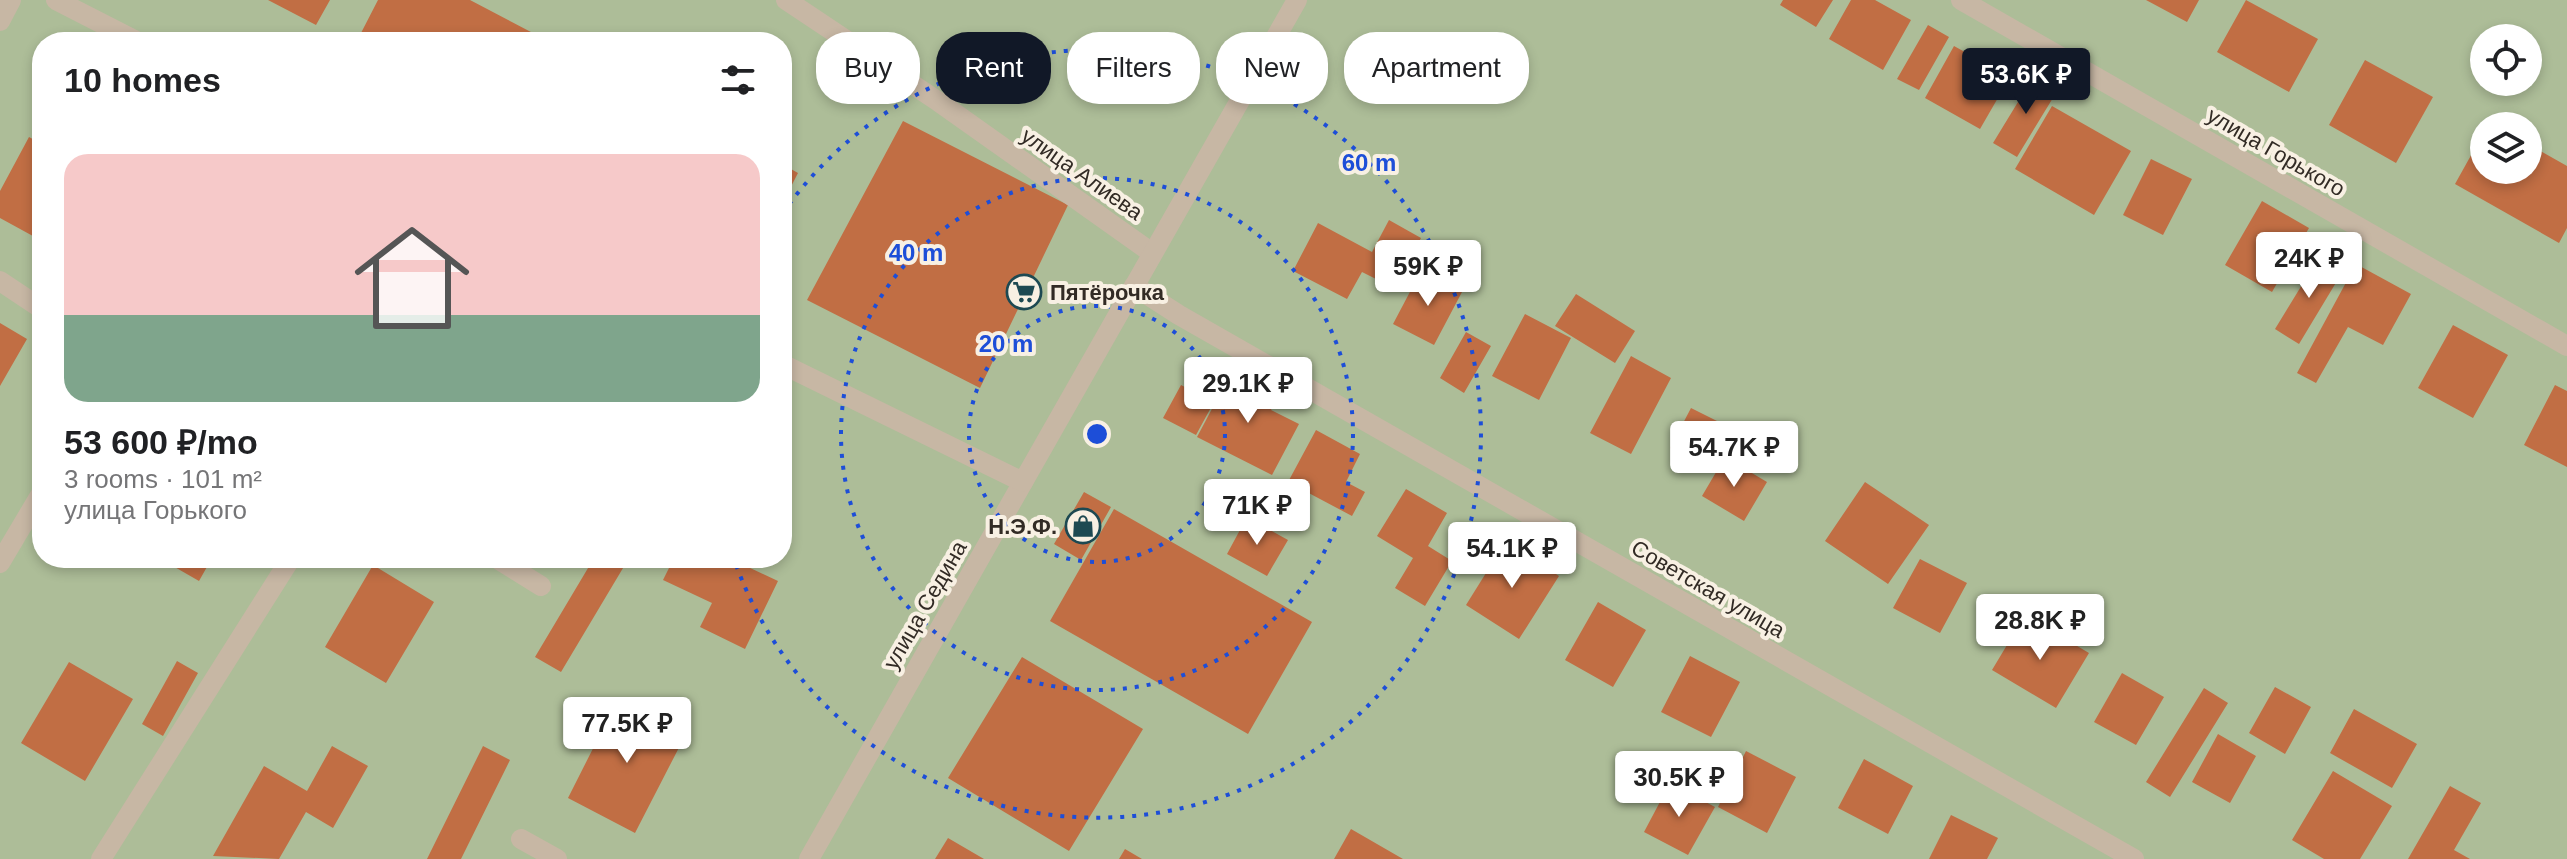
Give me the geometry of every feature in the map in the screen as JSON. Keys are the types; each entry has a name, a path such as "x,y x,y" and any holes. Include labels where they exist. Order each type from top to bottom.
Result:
{"street":[{"path":"0,21 11,0"},
{"path":"56,0 118,32"},
{"name":"улица Алиева","path":"786,0 939,102 1152,253"},
{"name":"улица Седина","path":"809,859 1297,0"},
{"name":"улица Горького","path":"1961,0 2567,346"},
{"path":"0,281 32,302"},
{"name":"Советская улица","path":"1134,286 1179,315 2134,859"},
{"path":"792,369 1023,482"},
{"path":"0,563 32,509"},
{"path":"101,859 285,568"},
{"path":"512,568 541,586"},
{"path":"521,839 557,859"}],"green space":[{"path":"0,0 2567,0 2567,859 0,859"}],"building":[{"path":"268,0 330,0 316,25"},
{"path":"378,0 470,0 531,32 362,32"},
{"path":"1783,0 1833,0 1816,27 1780,5"},
{"path":"1851,0 1875,0 1911,20 1883,70 1829,39"},
{"path":"2146,0 2199,0 2187,22"},
{"path":"2246,0 2318,39 2289,92 2217,52"},
{"path":"1928,25 1949,37 1919,90 1897,79"},
{"path":"1954,46 2010,77 1980,129 1925,98"},
{"path":"2365,60 2433,97 2396,163 2329,125"},
{"path":"2035,74 2059,88 2017,157 1993,143"},
{"path":"2052,106 2131,151 2094,215 2015,169"},
{"path":"903,121 1068,205 980,388 807,300"},
{"path":"29,137 32,139 32,236 0,218 0,191"},
{"path":"2542,152 2567,166 2567,228 2559,243 2455,184 2470,157 2470,184 2542,184"},
{"path":"2151,159 2192,179 2163,235 2123,215"},
{"path":"792,170 798,173 792,185"},
{"path":"2262,201 2309,228 2272,292 2225,265"},
{"path":"1389,220 1421,238 1394,288 1362,272 1347,299 1293,271 1318,223 1372,252"},
{"path":"2319,257 2343,271 2299,344 2275,329"},
{"path":"2356,264 2411,294 2383,345 2348,327 2316,383 2297,373"},
{"path":"1421,271 1462,292 1434,345 1393,324"},
{"path":"1576,294 1635,331 1615,363 1555,326"},
{"path":"1525,314 1571,338 1539,400 1492,376"},
{"path":"0,323 27,339 0,386"},
{"path":"2453,325 2508,355 2473,418 2418,388"},
{"path":"1466,332 1491,346 1464,393 1440,378"},
{"path":"1631,356 1671,378 1631,454 1590,433"},
{"path":"1231,373 1277,398 1271,410 1299,424 1272,475 1197,437"},
{"path":"1181,385 1214,402 1196,435 1163,418"},
{"path":"2555,385 2567,391 2567,467 2524,445"},
{"path":"1691,408 1721,423 1700,463 1670,448"},
{"path":"1316,430 1360,454 1346,482 1365,492 1352,516 1288,482"},
{"path":"1725,457 1767,482 1744,521 1702,496"},
{"path":"1865,482 1929,525 1888,584 1825,541"},
{"path":"1406,489 1447,513 1428,546 1452,561 1425,606 1395,588 1413,558 1377,536"},
{"name":"Н.Э.Ф.","path":"1084,492 1111,507 1081,560 1054,544"},
{"path":"1114,509 1312,622 1248,734 1050,621"},
{"path":"1247,517 1288,540 1267,576 1227,554"},
{"path":"1506,541 1559,576 1519,639 1466,605"},
{"path":"1920,559 1967,583 1940,633 1893,608"},
{"path":"176,568 206,568 199,581"},
{"path":"371,568 378,568 434,602 386,683 325,647"},
{"path":"588,568 623,568 561,672 535,657"},
{"path":"669,568 750,568 778,581 745,649 700,627 712,603 663,580"},
{"path":"1598,602 1646,630 1613,687 1565,660"},
{"path":"2025,615 2089,653 2056,708 1992,670"},
{"path":"1690,656 1740,682 1711,737 1661,712"},
{"path":"1022,657 1143,729 1069,851 948,778"},
{"path":"177,661 198,673 163,736 142,724"},
{"path":"69,662 133,699 85,781 21,743"},
{"path":"2122,673 2164,697 2136,745 2094,722"},
{"path":"2275,687 2311,707 2285,754 2249,733"},
{"path":"2204,688 2228,703 2170,797 2146,782"},
{"path":"619,697 687,732 635,833 568,798"},
{"path":"2354,709 2417,744 2392,788 2330,753"},
{"path":"2218,734 2256,756 2230,803 2192,782"},
{"path":"332,746 368,766 333,828 306,812 279,859 213,856 264,766 307,791"},
{"path":"483,746 510,760 461,859 427,859"},
{"path":"1746,751 1796,777 1767,833 1718,807"},
{"path":"1864,759 1913,786 1888,834 1838,808"},
{"path":"2333,771 2392,806 2360,859 2324,859 2292,840"},
{"path":"1670,783 1715,807 1688,855 1644,832"},
{"path":"2450,786 2481,803 2454,850 2470,859 2408,859"},
{"path":"1951,815 1998,838 1987,859 1929,859"},
{"path":"1351,829 1403,859 1334,859"},
{"path":"948,838 984,859 935,859"},
{"path":"1125,849 1142,859 1119,859"}],"place":[{"name":"Пятёрочка","path":"1024,292"},
{"name":"Н.Э.Ф.","path":"1083,526"}]}
